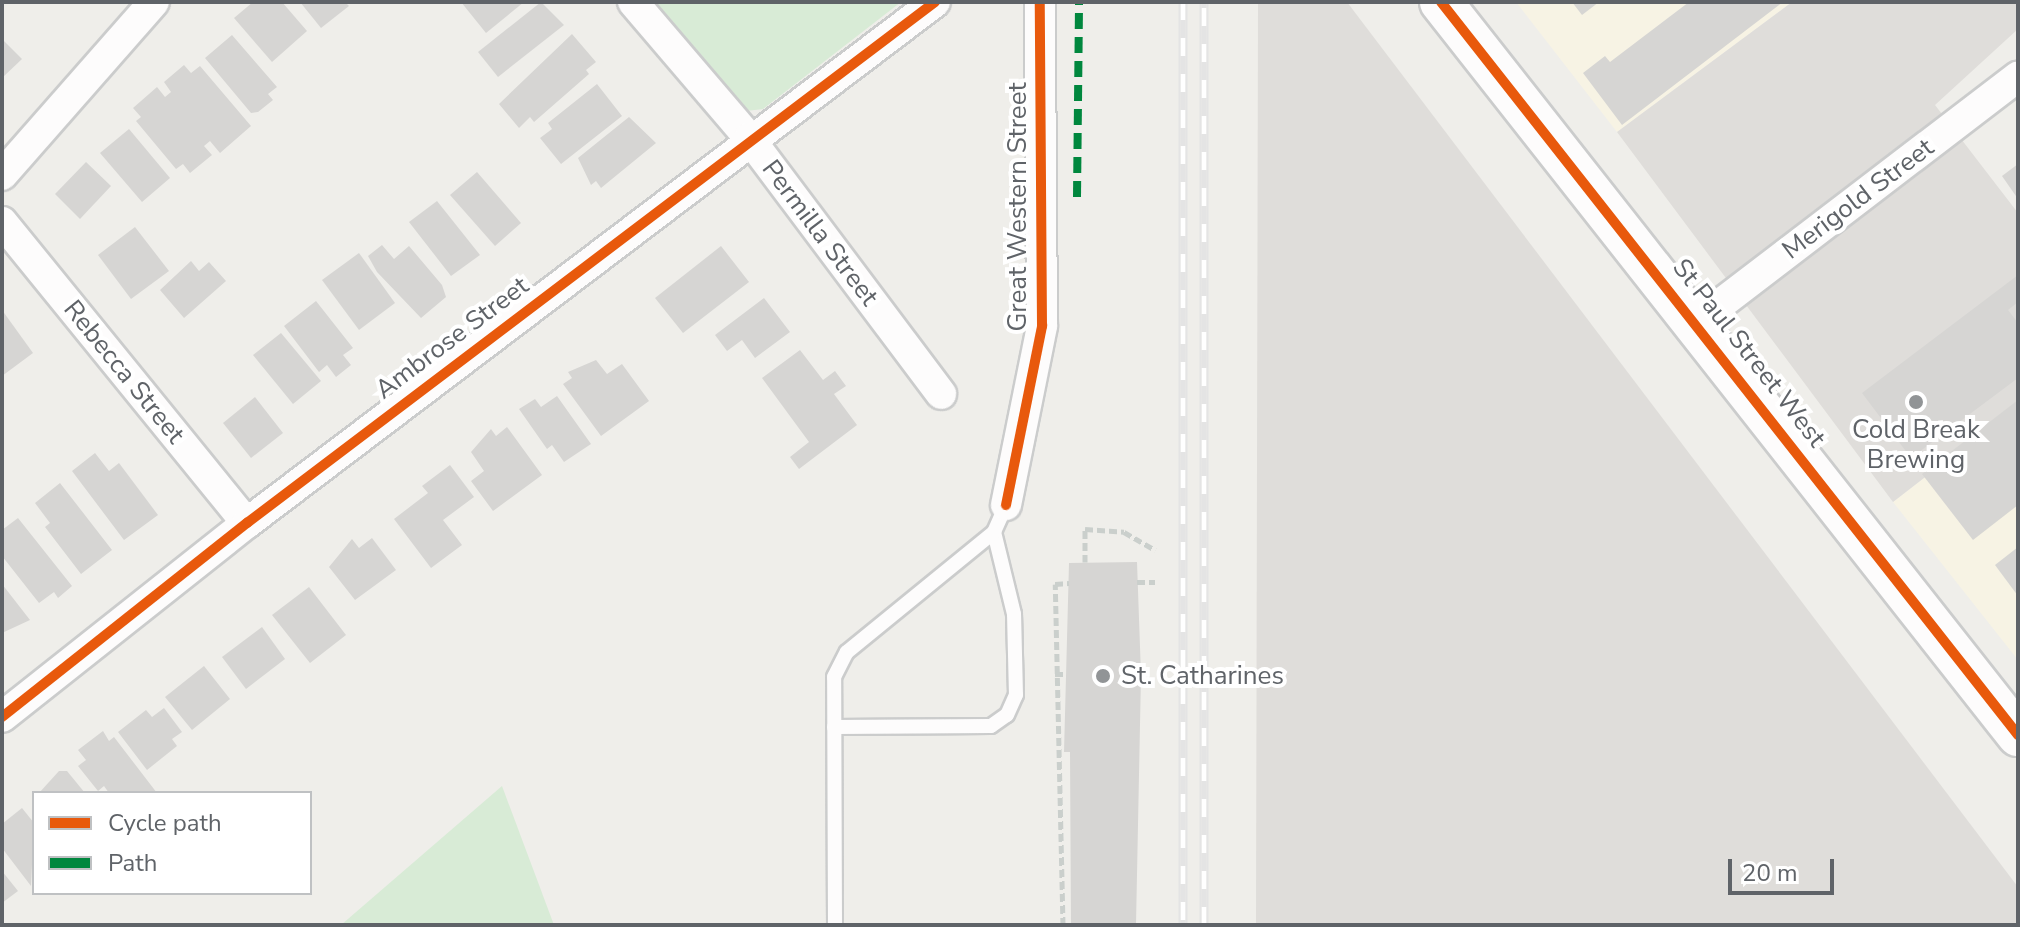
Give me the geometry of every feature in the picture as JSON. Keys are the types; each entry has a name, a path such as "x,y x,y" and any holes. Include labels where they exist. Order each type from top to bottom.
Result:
{"main road":[{"name":"St Paul Street West","path":"1441,2 1697,322 2018,735"}],"street":[{"path":"2,175 154,2"},
{"name":"Permilla Street","path":"633,2 749,138 941,394"},
{"name":"Ambrose Street","path":"2,717 247,523 749,138 935,2"},
{"name":"Great Western Street","path":"1000,519 1042,326 1040,2"},
{"name":"Merigold Street","path":"1697,322 2018,77"},
{"name":"Rebecca Street","path":"2,222 247,523"}],"lane":[{"path":"835,925 834,677 847,652 1000,519"},
{"path":"834,727 991,726 1007,715 1016,695 1014,614 1000,519"}],"path":[{"path":"1085,562 1085,529 1124,532 1155,550"},
{"path":"1137,582 1155,582"},
{"path":"1063,925 1055,584 1069,583"},
{"path":"1055,674 1065,674"}],"shaded area":[{"path":"1258,2 1347,2 2018,887 2018,925 1256,925"},
{"path":"1516,2 1792,2 1617,132"},
{"path":"1792,2 2018,2 2018,29 1935,105 2018,213 2018,405 1893,502 1617,132"},
{"path":"2018,405 2018,660 1893,502"}],"green space":[{"path":"651,2 901,2 763,109 746,111"},
{"path":"502,786 554,925 341,925"}],"building":[{"path":"253,2 282,2 307,31 272,62 234,18"},
{"path":"300,2 345,2 349,6 321,28"},
{"path":"461,2 524,2 486,33"},
{"path":"541,2 564,25 498,77 478,52"},
{"path":"1572,2 1599,2 1582,15"},
{"path":"1689,2 1783,2 1622,125 1583,73 1605,56 1610,62"},
{"path":"572,34 596,62 586,70 589,74 534,122 530,117 519,128 499,104"},
{"path":"232,35 277,87 268,94 273,100 258,112 251,113 205,58"},
{"path":"2,39 22,59 2,78"},
{"path":"184,65 191,73 200,66 251,126 220,153 210,141 204,146 212,155 190,173 183,164 176,169 136,121 141,117 133,108 157,87 165,97 171,92 164,82"},
{"path":"597,84 622,116 561,164 540,138 552,129 548,123"},
{"path":"629,117 656,143 601,188 596,181 591,185 578,158"},
{"path":"129,129 170,178 142,202 100,153"},
{"path":"86,162 111,186 80,219 55,194"},
{"path":"2018,164 2018,199 2002,176"},
{"path":"477,172 521,223 495,246 450,195"},
{"path":"437,201 480,255 451,276 409,222"},
{"path":"135,227 169,271 131,299 98,255"},
{"path":"382,245 394,259 409,246 442,285 446,297 421,318 377,272 368,256"},
{"path":"721,246 749,282 683,333 655,298"},
{"path":"359,253 395,303 359,330 322,280"},
{"path":"191,261 199,271 209,262 226,281 184,318 160,290"},
{"path":"2018,275 2018,302 2008,310 2018,323 2018,378 1911,458 1862,393"},
{"path":"764,298 790,332 755,358 742,340 727,351 715,335"},
{"path":"316,301 353,348 343,355 351,365 336,377 327,365 319,372 284,326"},
{"path":"2,310 33,353 2,376"},
{"path":"281,333 321,381 293,404 253,355"},
{"path":"800,350 823,380 835,371 846,386 834,394 857,425 799,469 790,457 809,442 762,378"},
{"path":"596,360 607,374 622,364 649,401 601,436 563,384 572,378 568,372"},
{"path":"557,396 591,444 564,462 552,445 547,449 519,409 535,399 541,407"},
{"path":"255,397 283,433 251,458 223,423"},
{"path":"2018,400 2018,505 1973,540 1922,474"},
{"path":"507,427 542,475 493,511 471,481 484,471 471,452 491,429 496,436"},
{"path":"95,453 109,471 119,463 158,515 124,540 72,471"},
{"path":"450,465 474,497 443,520 462,545 431,568 394,519 428,493 422,486"},
{"path":"60,483 112,550 81,574 45,527 50,523 35,503"},
{"path":"18,518 72,586 58,598 54,592 39,603 2,556 2,530"},
{"path":"372,538 396,570 355,600 329,567 352,539 359,548"},
{"path":"2018,547 2018,596 1995,565"},
{"path":"1137,562 1141,675 1136,925 1071,925 1070,752 1064,752 1069,563"},
{"path":"2,584 30,620 2,633"},
{"path":"309,587 346,635 310,663 272,615"},
{"path":"262,627 285,659 246,689 222,657"},
{"path":"204,666 230,699 192,730 165,697"},
{"path":"164,708 182,732 172,739 177,746 147,770 118,732 146,710 152,717"},
{"path":"103,731 109,741 114,737 155,791 108,791 104,786 98,791 78,766 86,760 78,750"},
{"path":"59,771 67,771 83,791 41,791"},
{"path":"22,808 32,820 31,886 2,848 2,824"},
{"path":"2,871 18,891 2,903"}],"railway":[{"path":"1183,2 1183,925"},
{"path":"1204,2 1204,925"}],"marked path":[{"path":"1077,197 1079,2"}],"cycle path":[{"path":"2,717 247,523 935,2"},
{"path":"1006,505 1042,326 1040,2"},
{"path":"1441,2 2018,735"}],"place":[{"name":"Cold Break Brewing","path":"1916,402"},
{"name":"St. Catharines","path":"1103,676"}]}
